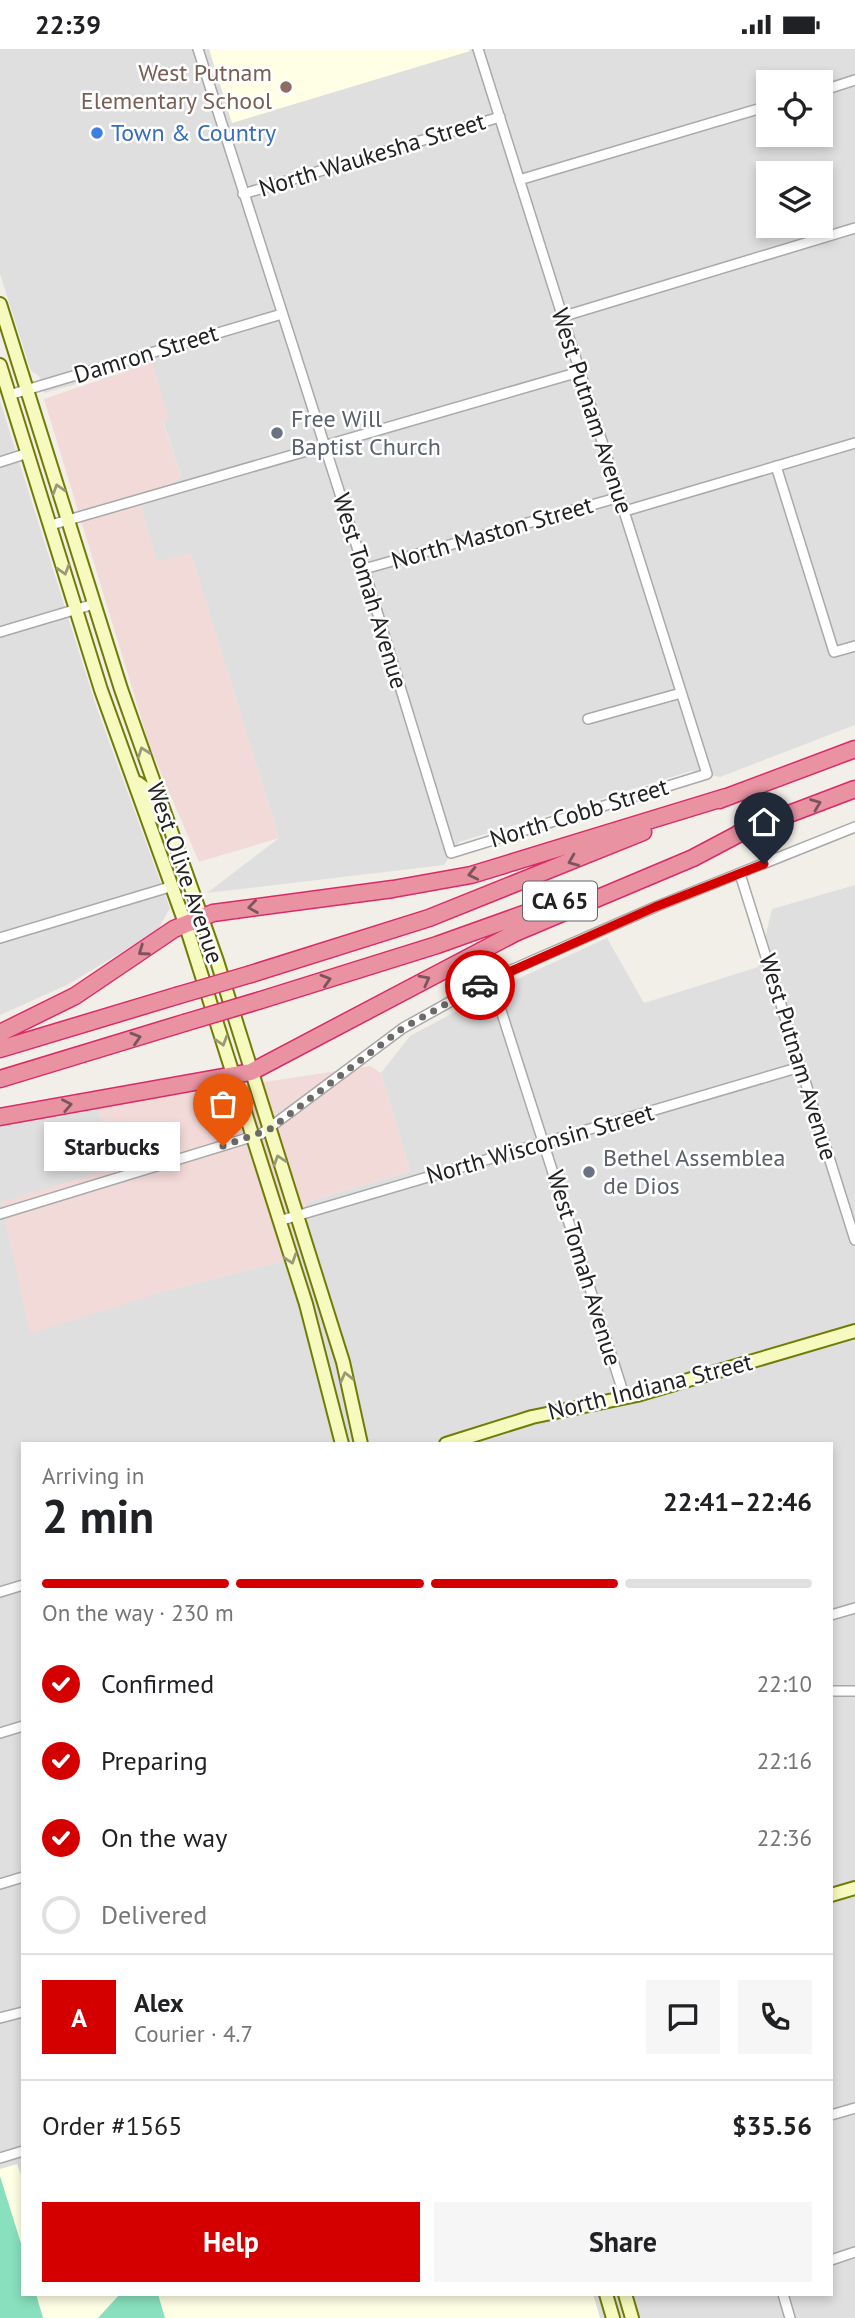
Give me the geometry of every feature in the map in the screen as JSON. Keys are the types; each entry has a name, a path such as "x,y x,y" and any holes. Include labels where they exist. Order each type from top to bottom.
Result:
{"highway":[{"name":"CA 65","path":"0,1049 251,974 466,904 726,797 855,749"},
{"name":"CA 65","path":"0,1079 479,931 855,789"},
{"path":"0,1033 75,996 185,923 202,916 471,875 726,797"},
{"path":"0,1117 251,1072 524,929 693,858 746,830"}],"main road":[{"name":"West Olive Avenue","path":"0,304 93,604 202,916 251,1072 279,1221 324,1366 342,1442"},
{"name":"West Olive Avenue","path":"0,365 76,609 134,782 173,886 233,1077 297,1216 342,1362 361,1442"},
{"path":"134,782 146,789 159,817 166,818"},
{"name":"North Indiana Street","path":"452,1442 532,1417 625,1398 855,1331"},
{"path":"833,1894 855,1888"},
{"path":"607,2296 613,2318"},
{"path":"626,2296 632,2318"}],"street":[{"name":"West Tomah Avenue","path":"198,49 365,569 451,853"},
{"name":"West Putnam Avenue","path":"478,49 707,774"},
{"path":"833,86 855,80"},
{"path":"519,180 756,110"},
{"name":"North Waukesha Street","path":"243,194 500,117"},
{"path":"561,317 855,228"},
{"name":"Damron Street","path":"9,395 282,314"},
{"path":"51,525 579,372"},
{"name":"North Maston Street","path":"625,511 855,443"},
{"path":"0,462 28,453"},
{"path":"776,466 834,652 855,646"},
{"name":"North Maston Street","path":"365,569 620,497"},
{"path":"0,632 93,604"},
{"path":"588,719 681,693"},
{"name":"North Cobb Street","path":"451,853 707,774"},
{"path":"0,1214 261,1133 403,1028 491,979 655,907 855,827"},
{"name":"West Putnam Avenue","path":"740,874 855,1240"},
{"path":"0,938 173,886"},
{"name":"West Tomah Avenue","path":"491,979 625,1398"},
{"name":"North Wisconsin Street","path":"279,1221 800,1067"},
{"path":"0,1592 21,1586"},
{"path":"833,1614 855,1608"},
{"path":"833,1691 855,1691"},
{"path":"0,1733 21,1727"},
{"path":"0,1884 21,1878"},
{"path":"0,2018 21,2013"},
{"path":"833,2114 855,2108"},
{"path":"0,2158 21,2152"},
{"path":"833,2259 855,2252"},
{"path":"784,2296 790,2318"}],"shaded area":[{"path":"0,49 855,49 855,725 720,777 691,771 459,842 444,865 207,893 279,838 191,554 157,562 141,509 181,476 163,421 152,363 44,393 39,376 31,371 0,274"},
{"name":"West Putnam Elementary School","path":"209,49 469,49 470,51 232,123"},
{"path":"152,362 169,418 163,422 181,476 141,509 157,561 191,553 279,838 199,862 150,747 44,399"},
{"path":"0,401 96,706 170,908 157,931 67,985 0,1015"},
{"path":"855,885 855,2318 0,2318 0,1124 98,1107 114,1168 159,1293 282,1261 307,1202 410,1171 381,1073 410,1036 511,982 607,938 644,1003 758,967 772,909"},
{"path":"370,1066 381,1073 410,1171 307,1202 283,1261 159,1293 30,1334 1,1202 114,1168 98,1107"},
{"path":"17,2164 21,2175 21,2296 594,2296 600,2318 0,2318 0,2169"}],"green space":[{"path":"0,2176 21,2244 21,2296 37,2296 43,2318 0,2318"},
{"path":"118,2296 159,2296 165,2318 98,2318"}],"way so far":[{"path":"223,1146 270,1129 403,1028 480,985"}],"place":[{"name":"West Putnam Elementary School","path":"286,87"},
{"name":"Town & Country","path":"97,133"},
{"name":"Free Will Baptist Church","path":"277,433"},
{"name":"Starbucks","path":"223,1146"},
{"name":"Bethel Assemblea de Dios","path":"589,1172"}],"route":[{"path":"480,985 655,907 764,864"}]}
